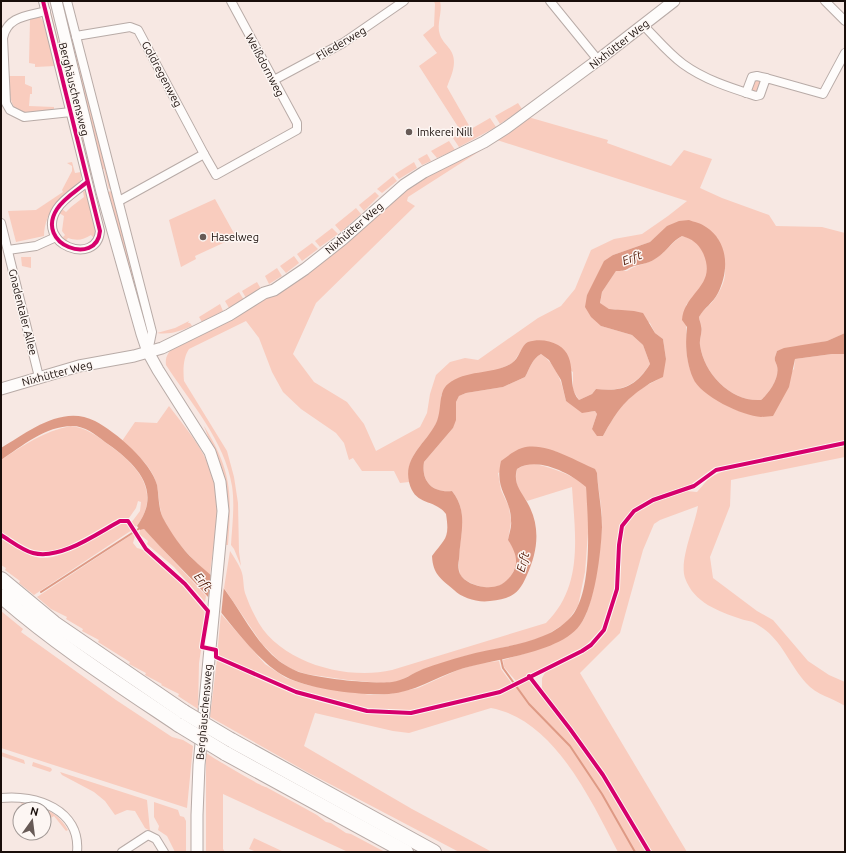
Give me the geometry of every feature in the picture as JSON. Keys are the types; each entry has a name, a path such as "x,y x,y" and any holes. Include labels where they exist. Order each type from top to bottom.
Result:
{"highway":[{"path":"1,579 60,627 182,719"},
{"path":"1,596 83,660 406,852"},
{"path":"228,747 434,852"}],"main road":[{"name":"Berghäuschensweg","path":"56,1 102,192 148,352 206,444 216,468 223,500 199,765 197,815 198,852"},
{"name":"Nixhütter Weg","path":"1,389 79,366 148,352 165,346 229,315 264,293 274,290 305,269 343,239 404,184 495,135 598,60 674,1"}],"street":[{"name":"Berghäuschensweg","path":"43,1 100,231 99,237 92,245 81,249 66,247 56,237"},
{"name":"Berghäuschensweg","path":"67,1 152,332 148,352"},
{"name":"Weißdornweg","path":"204,154 216,175 298,129 297,124 232,1"},
{"name":"Fliederweg","path":"274,80 343,44 375,23 404,1"},
{"path":"550,1 598,60"},
{"path":"825,1 845,21"},
{"name":"Berghäuschensweg","path":"46,11 14,20 6,28 3,38 6,103 15,113 24,117 71,112"},
{"path":"643,25 683,64 716,82 746,93 760,95 766,78"},
{"name":"Goldregenweg","path":"76,36 130,28 138,30 204,154"},
{"path":"746,93 752,77 757,76 823,94 845,53"},
{"path":"118,201 204,154"},
{"path":"8,250 36,246 56,237 53,225 56,210 88,182"},
{"name":"Gnadentaler Allee","path":"1,223 39,377"},
{"path":"1,798 14,797 34,800 60,811 74,827 78,841 78,852"},
{"path":"122,852 148,835 156,839 164,852"}],"shaded area":[{"path":"59,1 64,1 112,188 109,189 104,169 101,169"},
{"path":"434,1 440,1 441,9 439,31 442,39 451,51 454,60 452,74 447,87 471,129 490,118 496,127 459,147 453,138 462,133 419,66 437,53 423,35 434,26"},
{"path":"51,12 76,111 73,111 49,13"},
{"path":"40,17 43,21 55,66 35,67 35,64 29,63 30,19"},
{"path":"8,76 25,76 25,84 32,87 29,106 54,107 54,111 31,113 18,110 14,106 11,99"},
{"path":"753,79 761,81 759,91 756,93 749,90"},
{"path":"518,103 522,109 500,124 495,116"},
{"path":"76,114 91,171 90,180 74,115"},
{"path":"528,117 608,140 607,143 671,166 684,150 712,159 700,188 722,198 769,215 776,226 822,227 845,233 845,333 827,341 777,351 775,361 778,371 775,380 767,393 761,400 739,396 730,391 713,376 707,366 700,345 701,328 699,317 719,292 725,276 724,262 717,237 660,233 650,242 613,255 587,295 601,326 632,335 643,345 650,364 639,378 627,386 620,388 605,390 596,389 592,394 579,400 573,390 573,372 526,343 513,363 441,395 440,412 437,422 413,457 410,464 409,482 400,483 394,471 362,471 353,458 349,460 344,443 336,433 301,409 283,392 272,372 259,338 246,321 189,349 184,368 184,381 227,451 234,477 238,503 239,552 241,566 231,545 233,501 232,486 228,469 222,453 205,422 166,365 167,355 173,347 246,309 406,188","holes":["497,140 687,201 642,234 614,239 591,250 575,289 561,306 538,318 478,360 465,358 450,362 436,375 430,394 427,413 420,427 376,451 364,424 347,402 314,382 293,354 316,303 415,206 407,201 408,197"]},
{"path":"449,141 455,150 437,158 431,151"},
{"path":"427,154 431,161 422,165 418,159"},
{"path":"72,162 75,173 81,172 81,181 61,198 51,211 45,227 44,236 16,242 8,211 36,210 63,192 62,190 72,171 72,166 67,163"},
{"path":"414,162 417,168 399,179 395,174"},
{"path":"393,176 397,181 382,193 377,189"},
{"path":"85,191 97,230 94,238 91,235 80,240 68,238 65,242 61,239 65,235 62,231 64,216 59,213 62,209 66,212 84,197 83,192"},
{"path":"112,191 148,330 146,331 107,192"},
{"path":"375,192 379,196 364,211 359,205"},
{"name":"Haselweg","path":"215,199 236,237 195,256 196,259 181,267 169,220"},
{"path":"356,208 361,214 341,232 335,225"},
{"path":"332,228 338,234 320,247 315,241"},
{"path":"682,236 693,239 697,243 705,255 708,269 701,287 686,305 686,348 691,372 697,383 707,393 721,402 749,414 794,369 795,359 832,354 845,354 845,442 716,469 689,487 652,499 634,509 623,521 618,534 616,590 602,629 582,649 516,681 504,667 503,660 552,644 570,634 584,620 595,580 602,528 602,514 597,473 555,451 498,473 501,490 509,507 511,522 508,540 516,552 518,563 508,579 502,584 496,587 488,587 473,584 460,575 459,553 462,521 458,501 452,491 439,490 429,484 424,475 424,462 453,428 456,402 459,396 466,393 503,387 525,377 533,361 541,354 547,358 555,369 561,381 566,401 590,412 595,411 597,414 592,429 603,436 625,403 638,391 657,380 666,359 663,339 655,333 650,323 615,309 609,309 600,304 602,292 616,271 627,271 633,267 655,259"},
{"path":"312,243 318,249 302,261 297,254"},
{"path":"294,256 299,263 286,273 280,266"},
{"path":"21,257 31,257 31,268 22,266"},
{"path":"277,268 282,276 269,284 265,276"},
{"path":"257,282 261,289 246,298 242,291"},
{"path":"239,292 244,300 229,308 225,301"},
{"path":"220,304 223,311 202,322 199,317"},
{"path":"189,321 188,323 192,326 171,333 157,333 175,328"},
{"path":"169,406 194,438 209,465 215,486 217,511 210,575 176,540 162,516 157,486 152,473 133,450 122,441 135,422 157,423"},
{"path":"71,426 87,431 96,436 129,461 137,470 147,491 147,502 144,514 137,526 133,527 131,523 140,511 141,502 138,501 136,508 129,518 115,521 68,547 48,553 30,551 1,534 1,460 43,435"},
{"path":"204,426 220,456 228,483 230,511 228,545 223,545 210,442"},
{"path":"845,445 845,457 731,480 730,506 710,557 713,578 757,611 773,620 808,661 829,675 845,682 845,706 810,687 800,676 779,644 766,630 754,623 732,616 708,605 694,594 685,578 684,562 698,506 660,520 654,524 643,550 620,633 580,673 687,852 651,852 604,774 542,690 542,678 546,671 585,651 599,640 606,631 619,589 622,534 624,526 629,518 654,502 686,491 697,492 710,477 726,470"},
{"path":"529,463 559,471 586,486 589,520 585,572 578,606 567,622 545,636 528,642 465,656 421,670 397,682 381,683 306,674 291,669 278,660 262,644 224,588 230,551 241,570 245,593 251,608 265,632 279,645 295,656 334,670 354,673 374,673 392,670 546,623 558,609 567,593 572,576 575,523 572,487 527,501 521,494 516,482 516,474 517,469"},
{"path":"120,523 126,523 132,530 34,595 19,583 20,581 5,570 6,568 1,565 1,537 30,555 40,558 50,557 71,550 110,527"},
{"path":"144,529 206,596 205,602 174,567 147,544 148,541 139,534 140,530"},
{"path":"134,533 135,536 133,543 137,548 145,551 163,565 207,611 199,663 198,709 178,696 179,694 161,685 162,684 145,675 146,673 129,664 130,662 98,642 99,640 82,631 83,629 66,619 67,617 51,609 37,597"},
{"path":"1,611 23,629 21,632 116,700 172,737 183,740 193,746 187,808 1,748"},
{"path":"221,614 265,664 286,678 307,685 371,695 389,694 418,688 460,669 482,663 499,661 501,669 512,684 485,696 431,708 407,711 382,711 357,708 309,695 263,677 217,656"},
{"path":"217,659 275,686 310,699 352,710 382,714 412,715 462,704 501,693 529,679 569,729 602,775 648,852 618,852 583,787 568,765 552,745 534,728 514,716 491,708 409,733 393,731 315,713 304,746 412,809 492,852 459,852 307,772 210,717"},
{"path":"1,752 24,760 25,764 1,756"},
{"path":"206,753 317,815 326,822 331,823 346,833 351,834 385,852 348,852 223,794 223,849 225,852 206,852"},
{"path":"33,762 51,768 52,770 50,772 32,766"},
{"path":"60,772 147,800 150,831 145,828 135,811 127,810 115,815 105,801 94,792 62,775"},
{"path":"154,802 178,810 180,816 184,817 186,821 186,852 175,852 167,836 158,830 159,826 154,817"},
{"path":"52,813 59,818 68,830 66,831 54,816 52,817"},
{"path":"254,838 284,852 257,852 249,849"}],"water":[{"name":"Erft","path":"689,220 702,224 714,233 723,249 725,257 722,284 714,300 699,317 701,328 700,345 703,356 713,376 721,384 739,396 761,400 770,389 777,375 778,371 775,358 777,351 784,348 827,341 845,333 845,354 832,354 795,359 789,387 773,416 761,417 744,413 723,404 704,392 697,385 689,366 686,340 687,327 682,320 684,310 688,302 703,281 706,273 706,264 703,253 697,244 682,236 652,261 625,270 616,271 602,292 600,303 609,309 643,313 655,333 663,339 666,359 663,377 638,391 626,402 616,414 603,436 597,436 592,429 597,414 595,411 582,413 566,401 561,380 549,360 541,354 533,361 525,377 503,387 466,393 459,396 456,402 456,420 453,428 424,462 424,475 429,484 434,488 452,491 457,499 462,515 458,563 459,572 462,577 474,585 484,587 498,586 509,578 515,569 516,559 514,550 508,540 511,526 510,512 500,480 499,471 501,461 522,448 540,447 550,449 569,457 595,469 597,473 602,527 599,564 590,605 580,625 570,635 557,643 541,649 458,670 416,688 398,693 351,693 308,685 296,681 276,671 265,662 193,580 144,529 140,530 137,526 145,513 147,500 146,488 142,478 135,468 116,450 90,431 81,427 72,426 53,429 44,433 1,460 1,448 34,428 58,418 70,416 83,417 95,421 113,432 132,448 148,467 157,485 161,514 181,546 214,578 232,599 256,637 263,645 279,661 299,672 325,678 349,681 392,682 404,679 423,669 474,653 533,640 552,632 564,624 574,613 580,601 587,570 588,552 586,487 571,476 543,465 525,465 517,469 517,482 531,511 536,529 536,548 534,557 521,587 509,597 497,600 475,601 457,593 441,579 436,572 432,556 447,534 446,514 436,506 420,499 412,490 408,473 410,464 417,450 433,429 437,421 441,396 445,387 455,379 463,376 505,367 514,361 528,342 543,340 555,343 565,350 571,364 573,387 579,400 592,394 596,389 613,390 627,386 639,378 650,364 643,345 632,335 601,326 591,317 585,307 587,295 604,261 613,255 650,242 667,226 679,221"}],"pier":[{"path":"211,573 224,586 221,616 208,600"}],"waterway":[{"path":"41,592 140,528"},
{"path":"501,659 503,668 529,704 570,746 602,794 635,852"}],"cycle path":[{"path":"43,1 100,231 96,242 89,248 79,249 69,247 60,241 54,233 52,222 60,205 87,182"},
{"path":"1,535 29,552 44,554 55,553 89,539 120,521 128,521 146,549 185,584 208,611 202,647 216,650 216,657 296,692 367,711 411,713 500,692 582,651 591,645 604,630 617,589 619,545 622,526 634,511 653,500 694,486 716,470 845,443"},
{"path":"529,676 603,775 649,852"}],"place":[{"name":"Imkerei Nill","path":"409,132"},
{"name":"Haselweg","path":"203,237"}]}
